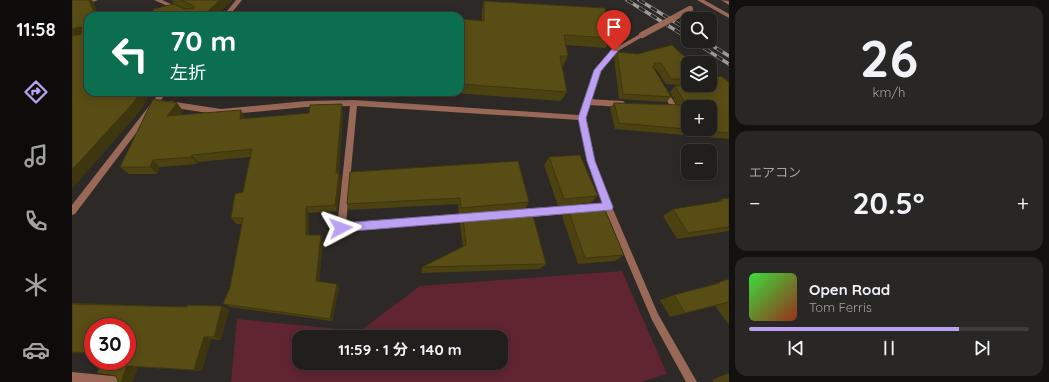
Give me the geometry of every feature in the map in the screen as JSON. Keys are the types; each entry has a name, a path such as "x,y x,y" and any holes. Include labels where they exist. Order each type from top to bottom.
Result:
{"street":[{"path":"72,8 95,0"},
{"path":"157,0 185,12"},
{"path":"229,12 238,0"},
{"path":"724,0 729,3"},
{"path":"692,382 655,317 604,207 591,161 582,118 598,70 614,51 690,10 701,1 729,16"},
{"path":"170,12 178,9"},
{"path":"658,106 674,107 664,86"},
{"path":"72,211 161,96"},
{"path":"156,102 221,112 306,104 354,102 582,118"},
{"path":"354,102 341,228 483,217"},
{"path":"588,102 627,104"},
{"path":"514,214 585,208"},
{"path":"72,377 84,380 123,382"}],"shaded area":[{"path":"622,271 667,374 641,382 231,382 237,319 350,330 292,330 292,370 508,370 508,330 361,330 420,286"}],"building":[{"path":"72,0 89,0 94,12 84,12 84,96 138,96 134,102 72,170 72,36 81,34 82,28 72,29"},
{"path":"181,0 220,0 207,12 151,12 154,9 173,4 185,9 194,8 194,6"},
{"path":"484,1 605,8 611,38 564,35 568,56 560,56 567,92 464,84 464,19 484,21"},
{"path":"672,45 684,56 681,56 681,79 671,79 661,63 655,63 653,67 671,97 623,94 617,52 638,54"},
{"path":"721,76 729,82 729,133 717,132 717,100 683,100 675,86 681,86 681,92 717,92 717,77"},
{"path":"153,99 177,103 167,116 241,110 240,119 309,113 310,105 342,104 336,173 339,173 335,205 306,207 306,235 321,235 316,281 337,284 330,319 223,304 230,287 243,218 231,218 235,194 243,192 252,149 192,155 191,157 153,160 150,167 120,167"},
{"path":"614,103 681,105 681,129 619,123"},
{"path":"580,155 598,196 564,199 549,157"},
{"path":"518,161 529,202 461,208 460,198 347,204 350,172"},
{"path":"729,198 729,227 688,233 673,209 723,201 722,199"},
{"path":"602,207 603,210 605,210 624,255 585,258 568,209"},
{"path":"532,212 546,264 422,267 466,245 463,217"},
{"path":"729,279 729,302 685,313 674,295 720,283 719,282"},
{"path":"72,304 187,307 187,305 222,306 214,337 204,337 194,370 136,367 136,318 84,318 84,353 72,352"},
{"path":"98,370 126,370 121,382 118,382 116,376 97,373"}],"railway":[{"path":"627,0 681,34"},
{"path":"639,0 681,26"},
{"path":"704,48 729,64"},
{"path":"716,48 729,56"}],"route":[{"path":"341,228 608,207 591,161 582,118 598,70 614,51"}]}
